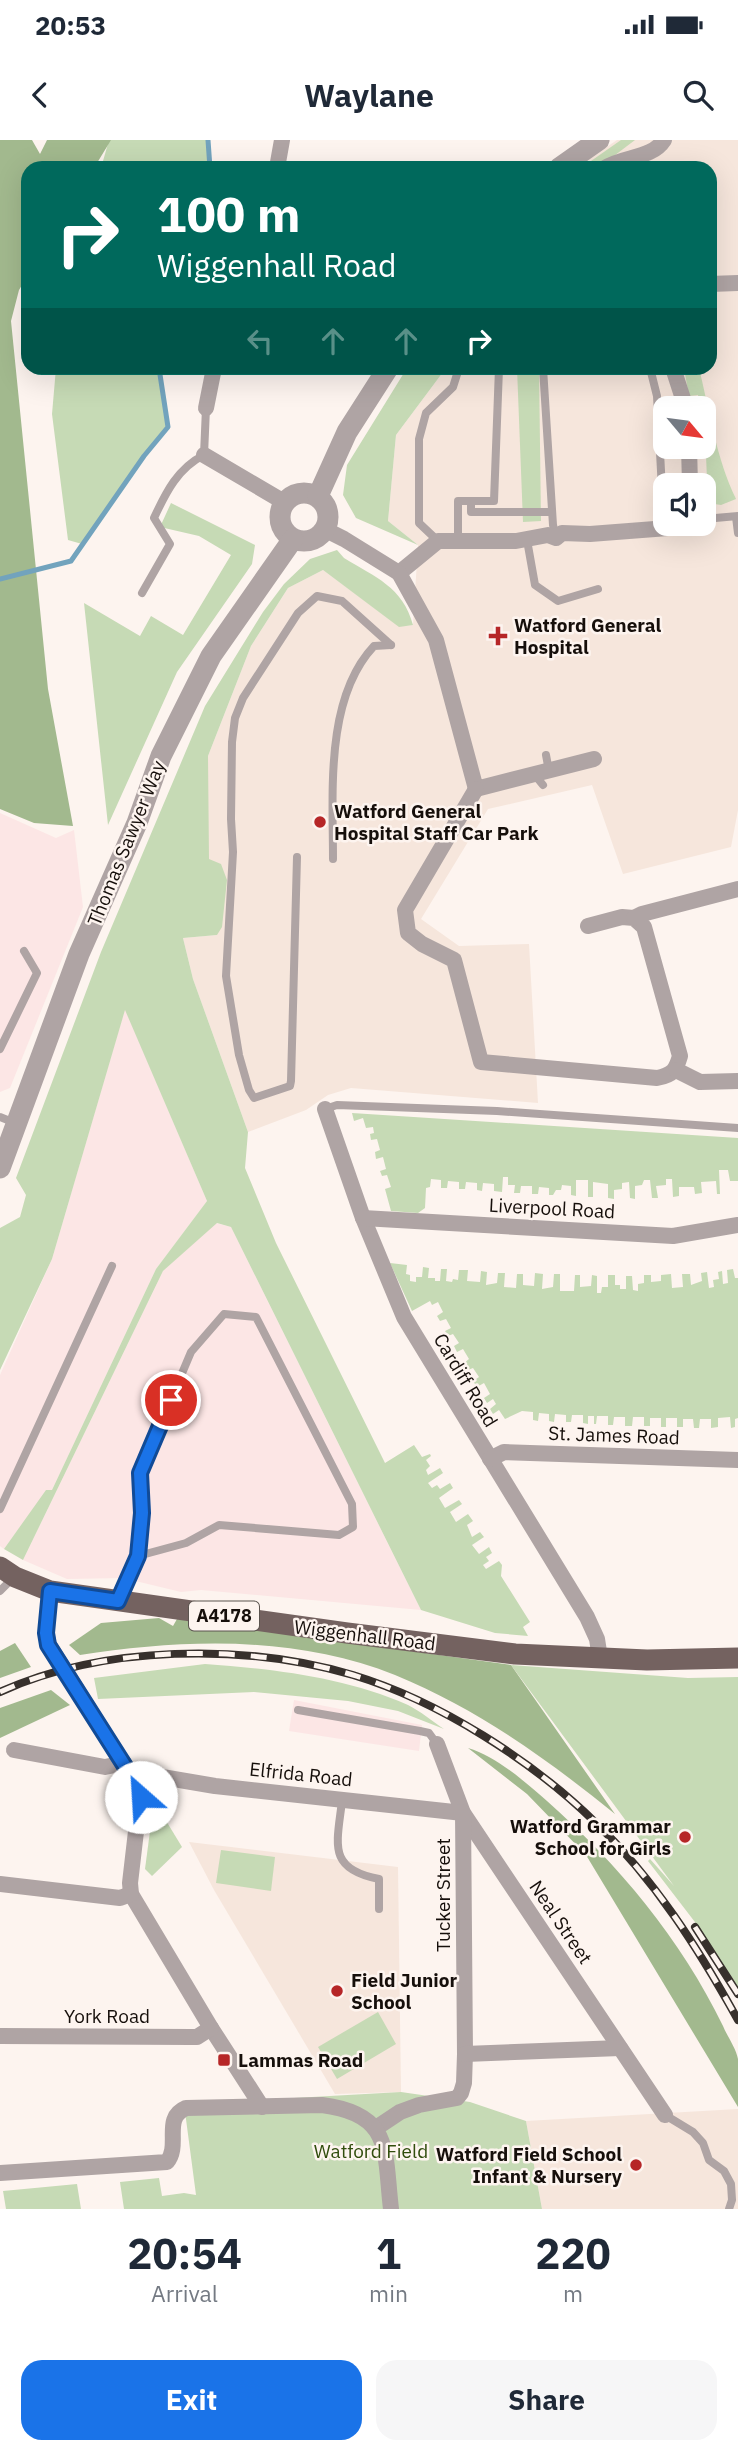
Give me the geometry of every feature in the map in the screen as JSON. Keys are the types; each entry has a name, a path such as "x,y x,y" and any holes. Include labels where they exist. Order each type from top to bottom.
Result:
{"main road":[{"name":"Wiggenhall Road","path":"5,1578 50,1591 334,1632 515,1654 647,1660 738,1658"}],"street":[{"path":"278,161 282,140"},
{"path":"569,161 599,140"},
{"path":"616,161 658,149 664,140"},
{"path":"717,284 738,283"},
{"path":"206,408 213,375"},
{"path":"318,496 347,432 384,375"},
{"path":"675,375 682,396"},
{"path":"204,455 284,502"},
{"path":"300,493 318,496 328,515 324,529 312,539 293,539 284,531 279,520 284,502 292,495 300,493"},
{"path":"398,573 438,541 527,540 548,535 556,538 562,533 590,534 653,528"},
{"path":"324,529 398,573 436,640 477,789"},
{"name":"Thomas Sawyer Way","path":"0,1168 9,1121 137,823 161,756 211,656 293,539"},
{"path":"594,759 477,789 418,878 405,910 408,933 422,944 454,960 481,1062 657,1078 668,1076 676,1070 680,1056 644,927 634,918"},
{"path":"588,926 622,917 634,918 738,889"},
{"path":"676,1070 700,1082 738,1081"},
{"name":"Cardiff Road","path":"325,1109 363,1217 404,1317 587,1617 597,1639 600,1658"},
{"name":"Liverpool Road","path":"363,1217 673,1236 738,1225"},
{"name":"St. James Road","path":"490,1459 504,1452 738,1460"},
{"path":"50,1591 46,1633 48,1645 124,1763 141,1797 130,1883 131,1894 211,2028 262,2106"},
{"name":"Neal Street","path":"437,1744 463,1813 665,2115"},
{"path":"14,1750 105,1766 124,1763"},
{"name":"Elfrida Road","path":"135,1782 149,1777 162,1777 215,1786 463,1813"},
{"name":"Tucker Street","path":"376,2128 400,2112 419,2105 457,2098 464,2083 463,1813"},
{"path":"0,1884 120,1898 131,1894"},
{"name":"York Road","path":"0,2036 197,2037 211,2028"},
{"path":"465,2054 620,2048"},
{"path":"0,2173 167,2162 173,2155 172,2124 179,2111 186,2108 321,2105 339,2107 358,2115 376,2128 382,2140 391,2209"}],"lane":[{"path":"438,541 419,523 419,439 426,413 453,387 457,375"},
{"path":"458,541 458,501 494,501 499,375"},
{"path":"543,375 556,538"},
{"path":"652,375 657,396 661,473"},
{"path":"142,593 170,544 154,518 179,473 192,461 204,455 206,408"},
{"path":"471,501 471,512 552,512"},
{"path":"716,518 737,517 738,533"},
{"path":"527,540 535,585 558,601 598,589"},
{"path":"297,857 291,1081 289,1086 254,1098 239,1055 226,976 233,852 232,742 235,718 243,698 298,613 317,596 342,601 391,645 374,646 361,659 343,708 333,750 332,859"},
{"path":"0,1049 37,973 24,951"},
{"path":"325,1109 337,1105 497,1111 738,1128"},
{"path":"0,1509 112,1266"},
{"path":"118,1601 138,1556 142,1513 140,1473 191,1352 224,1314 256,1317 352,1504 353,1527 339,1535 219,1525 186,1543 138,1556"},
{"path":"298,1710 429,1733 437,1744"},
{"path":"342,1801 338,1838 341,1860 349,1870 379,1879 379,1909"},
{"path":"665,2115 693,2132 703,2143 709,2160 724,2171 731,2184 732,2200 729,2209"}],"shaded area":[{"name":"Watford General Hospital","path":"617,140 738,140 738,810 731,847 623,874 592,785 488,809 421,919 459,946 529,944 538,1103 351,1088 328,1095 306,1110 248,1132 193,979 183,938 217,935 208,860 208,756 251,646 288,588 323,570 399,626 413,625 418,545 388,521 396,435 441,375 717,375 717,161 586,161"},
{"path":"0,813 56,838 74,830 83,907 10,1088 0,1092"},
{"path":"125,1009 207,1201 156,1269 52,1490 46,1491 4,1549 0,1546 0,1375 52,1259"},
{"path":"216,1223 231,1227 421,1610 201,1590 181,1592 123,1578 67,1579 23,1560 163,1271"},
{"path":"294,1700 422,1725 419,1751 289,1731"},
{"name":"Field Junior School","path":"189,1842 398,1867 401,2092 335,2094 214,1890"},
{"name":"Watford Field School Infant & Nursery","path":"738,2109 738,2209 542,2209 526,2121"}],"green space":[{"path":"0,140 32,140 40,154 47,140 111,140 98,161 21,161 21,287 11,321 48,689 73,826 34,823 0,809"},
{"path":"109,140 208,140 210,161 103,161"},
{"path":"621,140 635,140 607,161 591,161"},
{"path":"55,375 160,375 168,427 144,456 82,544 68,540 52,414"},
{"path":"403,375 441,375 396,435 388,521 418,545 356,518 343,495 347,465"},
{"path":"517,375 539,375 541,521 523,522"},
{"path":"685,375 701,375 705,396 689,396"},
{"path":"716,442 736,499 716,504 716,473 707,473 706,459 716,459"},
{"path":"171,503 255,545 252,564 177,672 108,825 84,603 140,636 151,616 183,635 231,555 199,536 160,527"},
{"path":"337,550 344,558 395,592 413,625 399,627 323,570 288,588 251,646 208,756 209,859 221,864 227,880 222,927 217,935 183,938 193,979 248,1132 245,1168 276,1243 385,1463 414,1445 422,1457 430,1454 426,1460 430,1466 426,1470 428,1475 440,1468 443,1473 428,1483 432,1488 437,1485 440,1489 450,1483 453,1488 439,1498 445,1508 459,1500 462,1504 450,1512 456,1522 468,1514 473,1521 467,1525 472,1537 480,1532 484,1537 472,1545 479,1554 489,1547 492,1553 486,1557 489,1561 483,1565 486,1569 499,1561 502,1565 501,1576 530,1622 523,1627 528,1636 495,1633 421,1610 231,1227 217,1223 163,1271 23,1560 4,1549 46,1490 52,1490 156,1269 207,1201 125,1010 52,1259 0,1370 0,1228 20,1217 26,1195 16,1178 101,952 205,706 263,612 284,584 310,559"},
{"path":"352,1113 738,1138 738,1181 730,1181 728,1170 719,1170 720,1194 717,1194 716,1181 701,1182 702,1193 695,1194 694,1187 679,1187 679,1196 673,1197 672,1179 666,1179 666,1185 656,1186 658,1198 652,1198 650,1180 644,1180 642,1185 635,1186 635,1199 630,1198 629,1182 622,1183 622,1189 614,1190 614,1199 608,1198 608,1184 593,1182 593,1197 588,1197 588,1180 576,1180 576,1196 571,1195 571,1186 562,1185 561,1190 556,1190 553,1195 549,1195 549,1188 539,1187 538,1194 532,1194 532,1186 521,1186 520,1193 514,1193 515,1185 508,1185 508,1177 503,1177 502,1192 494,1191 494,1184 483,1183 482,1191 477,1190 477,1183 466,1182 465,1189 459,1189 459,1182 448,1181 447,1188 441,1188 441,1180 431,1179 430,1187 426,1188 425,1208 418,1213 391,1211 385,1189 391,1187 387,1175 382,1176 380,1171 386,1169 383,1157 376,1159 375,1152 380,1150 377,1139 371,1140 373,1127 366,1128 363,1118 354,1121"},
{"path":"390,1263 407,1265 406,1274 410,1275 410,1281 416,1282 416,1277 422,1277 423,1267 429,1268 428,1278 435,1278 435,1281 440,1281 441,1269 447,1269 446,1281 452,1282 453,1279 458,1280 459,1270 468,1270 467,1281 480,1282 481,1271 487,1272 486,1285 497,1283 498,1273 505,1273 504,1287 516,1288 517,1274 523,1274 523,1285 534,1286 535,1273 543,1274 542,1289 553,1287 554,1274 560,1274 560,1291 574,1291 575,1275 580,1275 580,1287 591,1286 592,1275 597,1276 597,1293 601,1293 602,1287 608,1287 608,1275 615,1275 615,1285 620,1285 620,1289 626,1289 626,1276 632,1276 633,1290 638,1291 638,1284 644,1283 644,1275 651,1275 651,1282 661,1281 661,1275 671,1274 672,1288 683,1287 682,1274 690,1274 691,1285 702,1281 701,1273 707,1272 709,1288 714,1287 713,1280 719,1279 718,1272 722,1271 723,1284 728,1283 727,1270 733,1269 735,1278 738,1278 738,1418 735,1419 735,1427 731,1428 730,1417 718,1418 718,1427 711,1428 711,1419 700,1419 699,1428 694,1428 693,1419 683,1419 683,1427 677,1427 677,1418 666,1418 666,1427 661,1427 661,1418 650,1418 650,1426 644,1426 644,1417 633,1417 632,1426 625,1426 625,1417 614,1417 613,1425 608,1425 608,1416 597,1416 594,1424 594,1416 588,1416 588,1424 583,1423 583,1415 572,1415 571,1422 566,1422 566,1415 555,1414 554,1422 549,1421 549,1414 539,1413 538,1421 533,1420 533,1412 522,1411 505,1419 499,1410 493,1414 490,1409 496,1404 493,1399 487,1403 484,1398 490,1394 484,1383 477,1387 473,1381 479,1377 473,1368 468,1370 464,1363 469,1359 463,1349 457,1352 454,1346 459,1343 453,1334 448,1336 445,1331 451,1328 446,1319 440,1321 437,1316 443,1312 438,1302 432,1305 430,1301 412,1311"},
{"path":"159,1618 173,1626 177,1619 511,1665 615,1814 537,1755 482,1719 425,1688 357,1662 279,1647 239,1644 159,1646 80,1655 69,1645 101,1623"},
{"path":"15,1643 31,1667 0,1678 0,1651"},
{"path":"205,1664 282,1672 359,1687 408,1705 444,1729 398,1711 348,1701 254,1692 98,1699 94,1678"},
{"name":"Watford Grammar School for Girls","path":"511,1665 688,1678 738,1677 738,1990 698,1926 648,1861 650,1859 674,1886"},
{"path":"51,1690 70,1705 0,1738 0,1708"},
{"path":"468,1748 510,1770 573,1825 623,1877 668,1933 706,1994 735,2051 738,2059 738,2107 586,1855 527,1794"},
{"path":"154,1801 182,1847 152,1876 145,1869"},
{"path":"221,1850 275,1857 271,1891 216,1883"},
{"path":"378,2012 396,2044 337,2079 318,2047"},
{"name":"Watford Field","path":"401,2092 470,2102 526,2121 542,2209 124,2209 120,2182 159,2178 162,2196 184,2193 196,2195 184,2104"},
{"path":"77,2184 81,2209 6,2209 3,2191"}],"waterway":[{"path":"208,140 210,161"},
{"path":"0,579 71,561 144,456 168,427 160,375"}],"railway":[{"path":"0,1692 40,1676 83,1665 175,1654 221,1654 311,1665 353,1675 418,1700 514,1756 544,1777 596,1823 656,1891 707,1967 738,2020"},
{"path":"695,1927 738,1994"}],"place":[{"name":"Watford General Hospital","path":"498,636"},
{"name":"Watford General Hospital Staff Car Park","path":"320,822"},
{"name":"Watford Grammar School for Girls","path":"685,1837"},
{"name":"Field Junior School","path":"337,1991"},
{"name":"Lammas Road","path":"224,2060"},
{"name":"Watford Field School Infant & Nursery","path":"636,2165"}],"route":[{"path":"141,1797 135,1782 48,1645 46,1633 50,1591 118,1601 138,1556 142,1513 140,1473 171,1400"}]}
